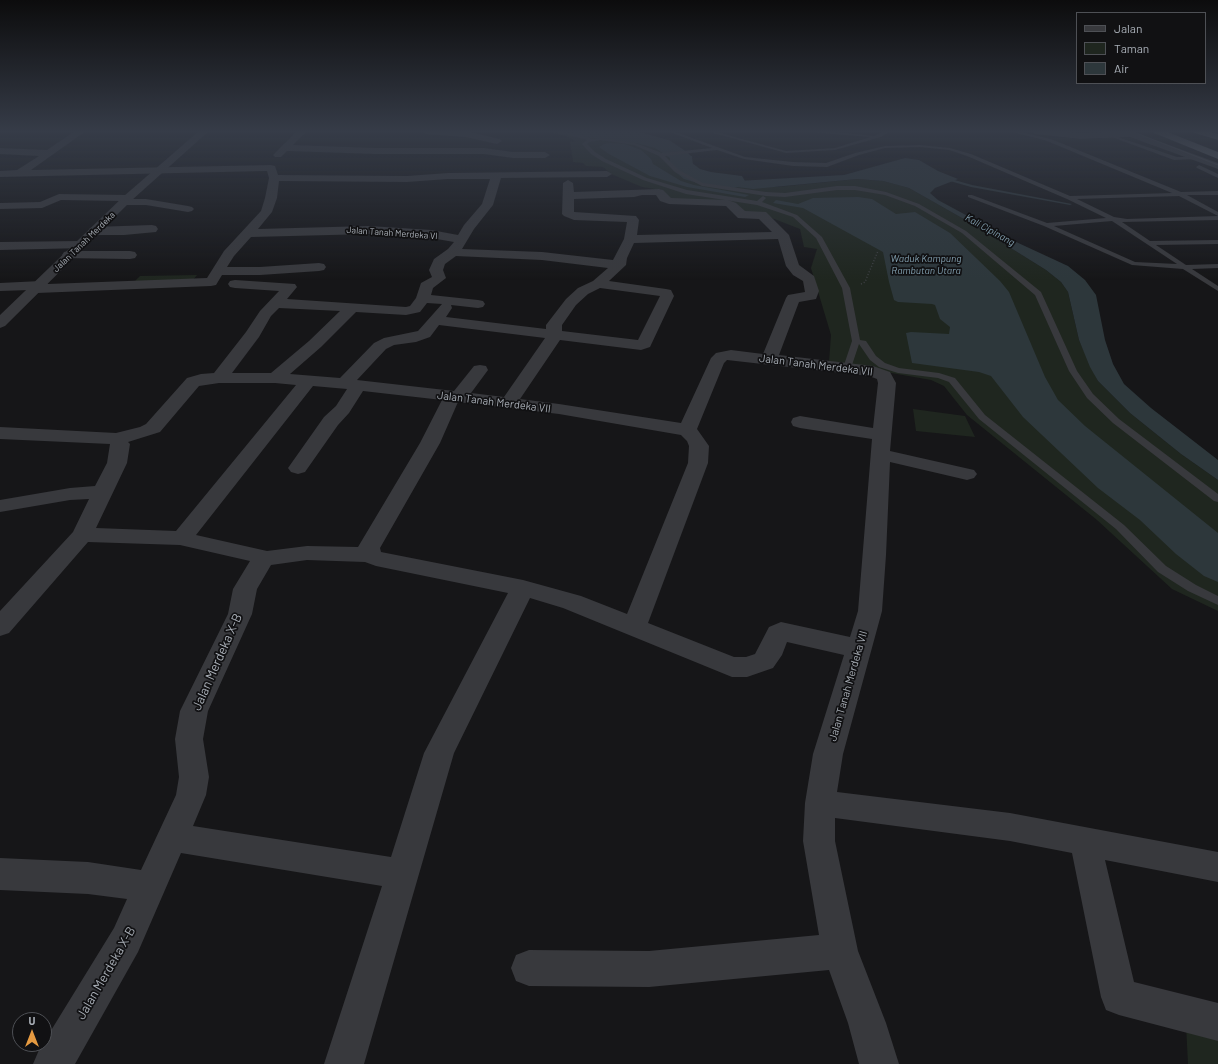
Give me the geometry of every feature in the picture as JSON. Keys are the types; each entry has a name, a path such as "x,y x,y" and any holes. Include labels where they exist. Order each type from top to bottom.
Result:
{"street":[{"name":"Jalan Tanah Merdeka","path":"0,323 39,287 79,245 148,181"},
{"path":"214,277 228,254 266,212 271,198 272,181"},
{"path":"275,303 406,311 415,309 423,298 424,288 427,284 439,278 436,270 439,262 453,252 462,240 468,228 487,205 495,181"},
{"path":"509,402 554,336 554,325 571,302 583,292 598,284 619,265 620,258 630,240 633,219 568,214 568,181"},
{"path":"568,196 659,192 664,199 670,201 728,203 732,204 742,215 762,215 783,235 793,266 810,281 812,295 808,297 793,298 768,359"},
{"path":"0,206 42,205 59,197 127,200 188,209"},
{"path":"94,231 152,229"},
{"name":"Jalan Tanah Merdeka VI","path":"246,233 369,230 431,234 462,240"},
{"path":"630,240 783,235"},
{"path":"0,246 79,245"},
{"path":"453,252 542,256 619,265"},
{"path":"69,255 130,255"},
{"path":"0,286 39,287 214,277 260,271 320,267"},
{"path":"214,277 290,287 265,314 253,334 219,378"},
{"path":"436,320 554,333 641,345 644,344 658,312 667,296 666,293 598,284"},
{"path":"423,298 478,304"},
{"path":"298,468 331,421 343,409 351,385 380,346 390,341 424,334 451,301"},
{"path":"274,378 315,344 353,307"},
{"name":"Jalan Tanah Merdeka VII","path":"0,433 116,440 147,431 152,428 193,382 201,379 219,378 274,378 509,402 687,430 717,361 722,356 731,355 873,371 884,376 887,383 881,445 870,611 828,754 820,803 819,842 840,952 867,1023 880,1064"},
{"path":"480,370 456,397 374,537 368,548 371,555 376,559 523,588 572,602 732,667 748,666 764,661 778,633 781,631 859,649"},
{"path":"185,538 185,533 308,381"},
{"path":"800,422 881,445 967,474"},
{"path":"634,628 698,463 699,446 687,430"},
{"path":"0,627 82,535 117,463 120,444 116,440"},
{"path":"0,506 70,494 103,492"},
{"path":"82,535 185,538 190,541 259,556 262,559 307,553 371,555"},
{"name":"Jalan Merdeka X-B","path":"53,1064 126,940 191,795 194,777 189,739 194,712 240,614 245,589 261,564 262,559"},
{"path":"344,1064 439,753 523,588"},
{"path":"820,803 1010,827 1218,867"},
{"path":"173,837 401,874"},
{"path":"1085,842 1119,997 1218,1022"},
{"path":"0,874 88,878 151,887"},
{"path":"529,968 649,969 840,952"}],"lane":[{"path":"650,181 686,192 762,198 837,188 871,190 916,205 964,232 1038,294 1074,372 1090,396 1116,421 1218,499"},
{"path":"694,181 698,183 762,198 795,216 819,237 846,288 856,341 847,368"},
{"path":"1029,181 1113,219 1218,289"},
{"path":"1148,181 1180,194 1218,214"},
{"path":"1069,198 1218,193"},
{"path":"970,196 1046,225 1134,264 1185,267 1218,266"},
{"path":"1046,225 1113,219 1127,221 1218,218"},
{"path":"1149,243 1218,242"},
{"path":"856,341 863,343 873,358 882,365 898,370 939,376 952,380 982,417 1120,528 1162,569 1192,588 1218,601"}],"path":[{"path":"865,282 878,251"}],"green space":[{"path":"627,181 734,181 778,187 841,181 883,181 909,188 969,222 1046,270 1061,282 1068,292 1079,340 1098,381 1130,413 1181,454 1218,480 1218,611 1172,589 1097,520 967,415 944,386 931,380 829,362 831,335 811,268 817,249 804,247 800,229 764,215 745,214 730,201 670,200 662,190 642,187"},
{"path":"197,275 192,281 133,283 140,276"},
{"path":"913,409 965,416 975,437 916,431"},
{"path":"1186,1025 1218,1033 1218,1064 1188,1064"}],"water":[{"path":"666,181 680,181 694,185 749,195 745,197 687,187"},
{"path":"701,181 840,181 753,189 706,183"},
{"path":"878,181 954,181 935,188 930,193 938,200 1014,241 1068,266 1085,280 1096,295 1105,340 1113,364 1124,384 1151,408 1218,460 1218,480 1181,454 1130,413 1098,381 1090,367 1079,340 1068,292 1061,282 1046,270 969,222 909,188"},
{"name":"Waduk Kampung Rambutan Utara","path":"858,197 872,199 896,214 915,212 950,233 1000,281 1009,292 1045,377 1058,400 1085,426 1218,533 1218,582 1204,576 1176,554 1140,520 1098,488 1023,417 991,376 979,372 912,363 906,333 949,334 950,327 940,319 935,305 898,302 894,300 883,252 803,208 773,203 776,200 798,204 813,198"}],"waterway":[{"name":"Kali Cipinang","path":"730,181 734,181"},
{"path":"953,181 971,186 1070,204"}]}
